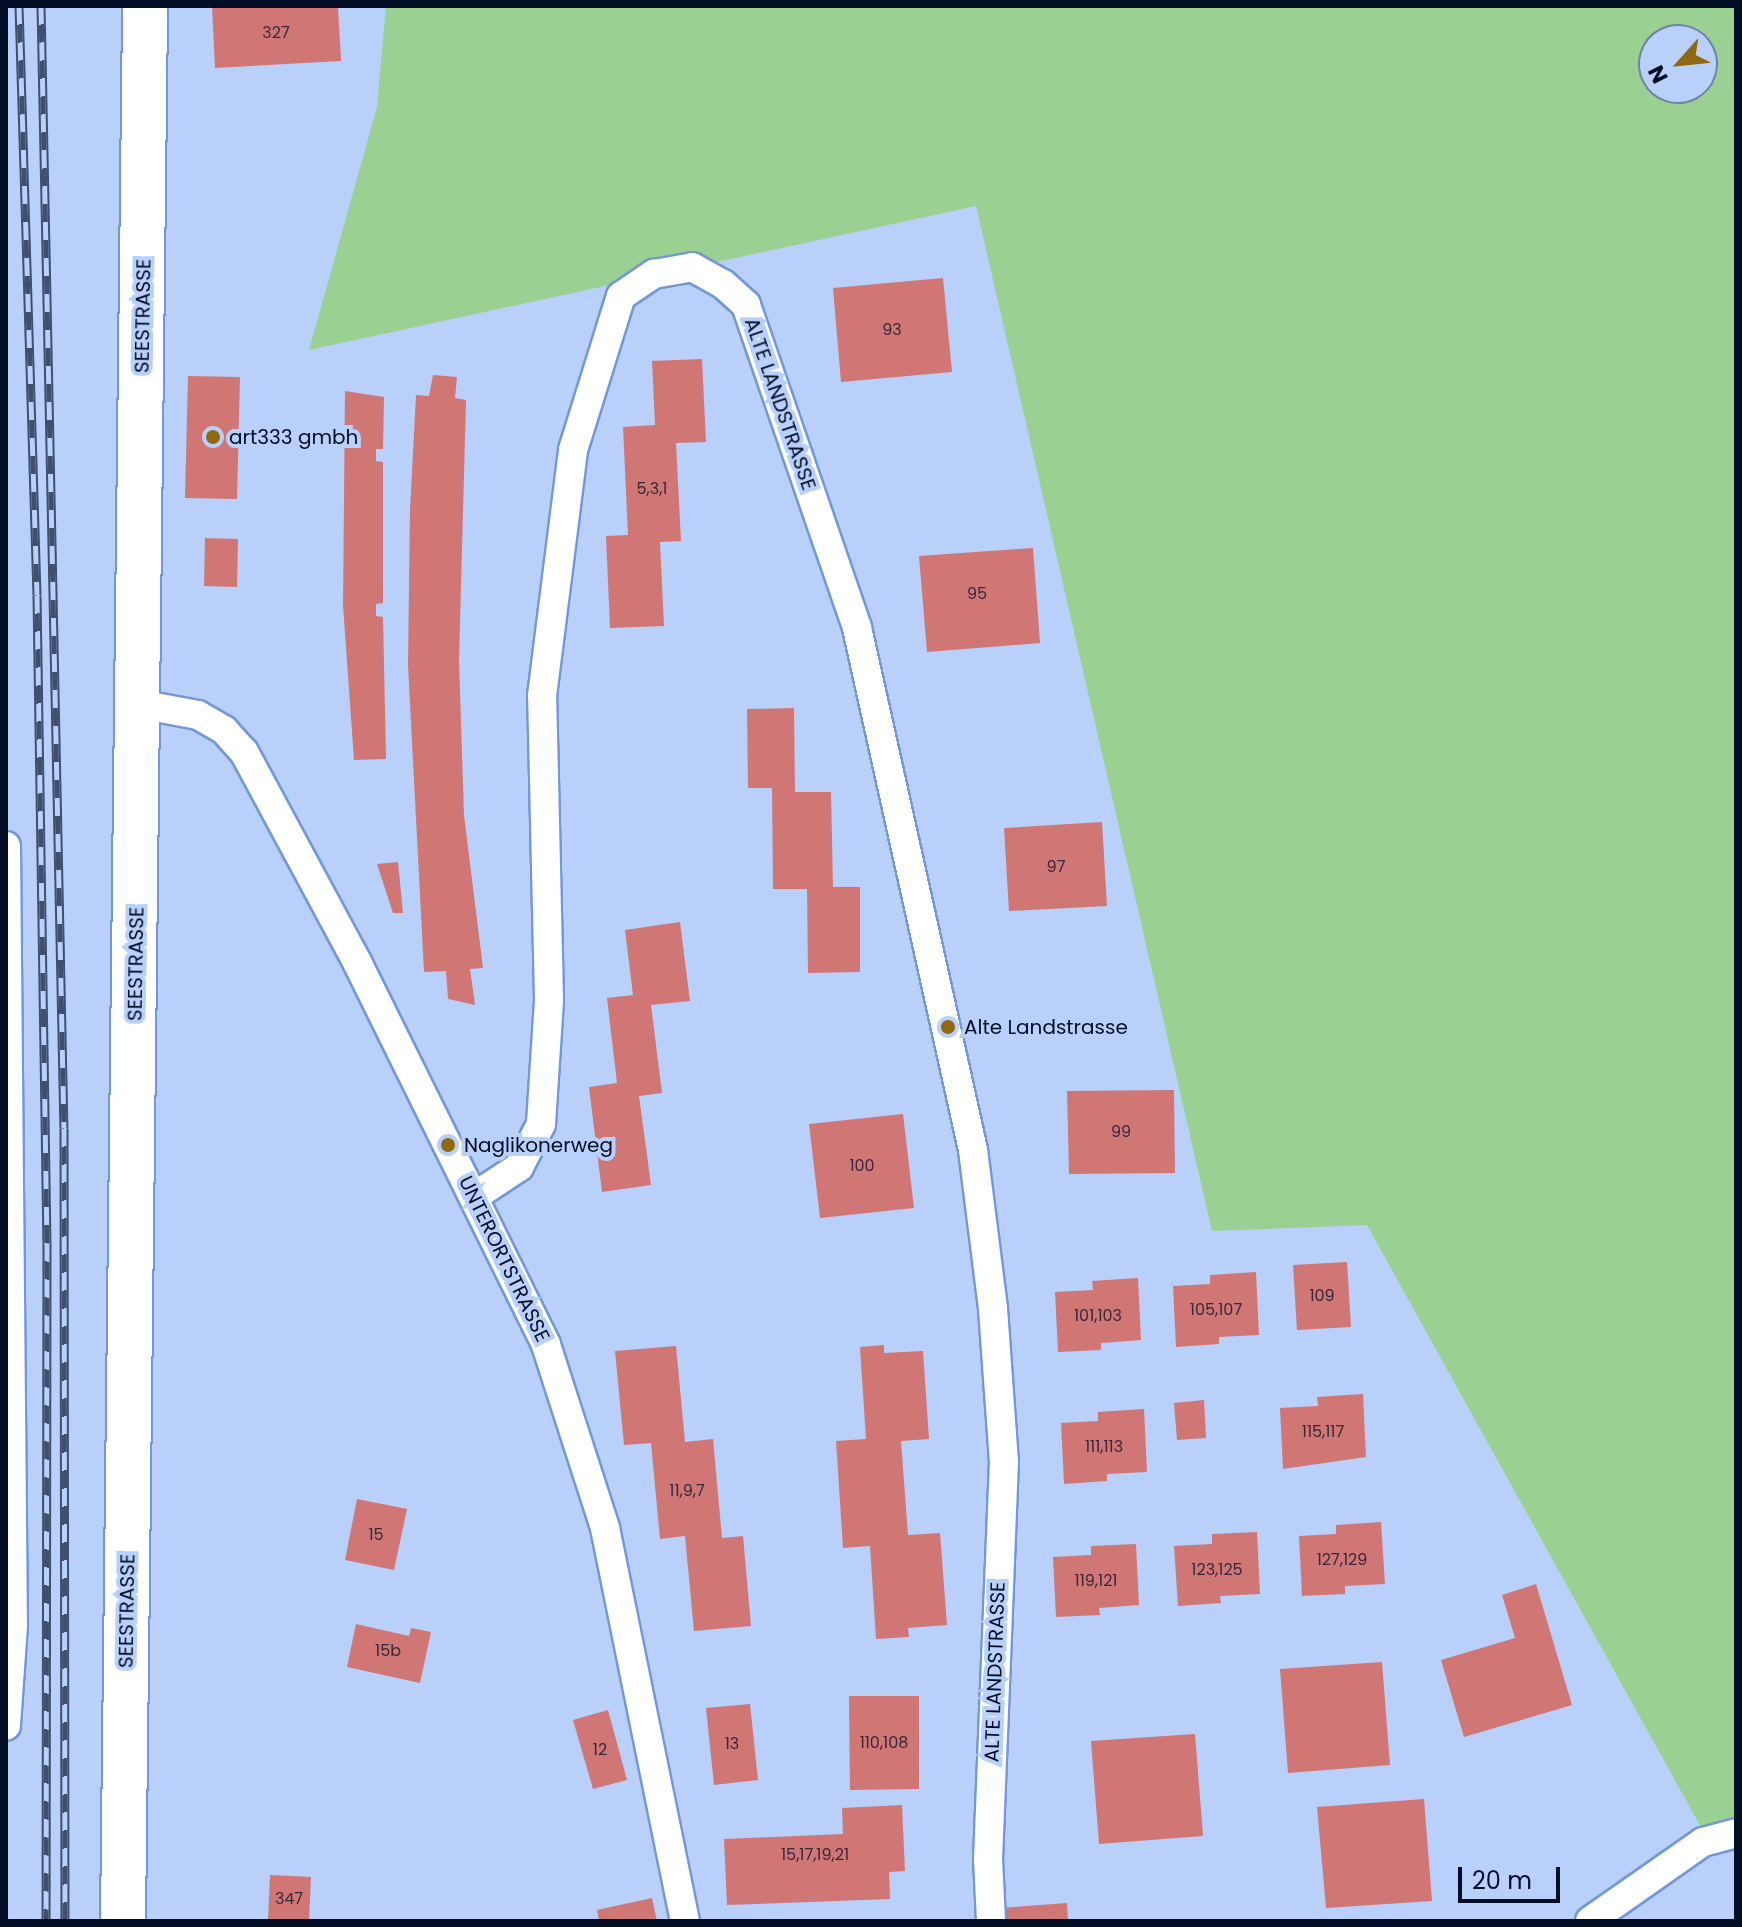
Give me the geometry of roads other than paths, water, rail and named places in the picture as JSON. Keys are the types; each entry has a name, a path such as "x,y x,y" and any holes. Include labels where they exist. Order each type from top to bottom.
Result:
{"main road":[{"name":"SEESTRASSE","path":"123,1921 145,6"}],"street":[{"name":"ALTE LANDSTRASSE","path":"475,1196 519,1167 541,1124 549,999 542,696 573,450 621,296 654,274 692,267 723,284 746,305 857,628 973,1150 993,1309 1004,1461 988,1859 991,1921"},
{"name":"UNTERORTSTRASSE","path":"139,704 198,715 224,730 244,752 475,1196 546,1345 605,1528 685,1921"},
{"path":"6,846 13,1610 6,1726"},
{"path":"1590,1921 1703,1842 1736,1833"}],"railway":[{"path":"19,6 37,595 47,1243 46,1921"},
{"path":"41,6 64,1128 65,1921"}],"place":[{"name":"art333 gmbh","path":"213,437"},
{"name":"Alte Landstrasse","path":"948,1027"},
{"name":"Naglikonerweg","path":"448,1145"}]}
